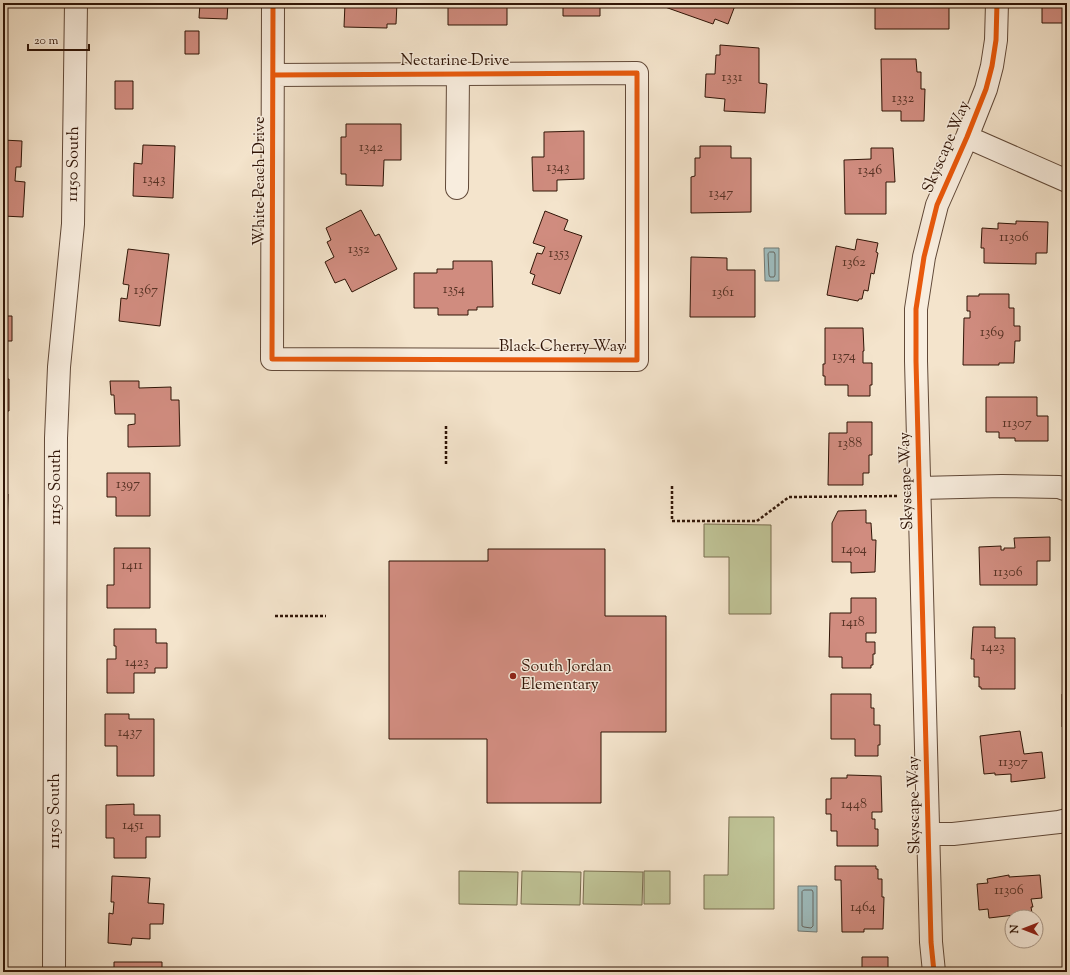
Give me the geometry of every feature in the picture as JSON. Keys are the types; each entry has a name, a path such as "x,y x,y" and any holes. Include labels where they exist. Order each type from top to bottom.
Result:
{"street":[{"name":"11150 South","path":"54,972 56,438 59,367 73,224 76,3"},
{"name":"White Peach Drive","path":"272,359 273,3"},
{"name":"Skyscape Way","path":"934,972 916,361 916,309 924,257 936,205 967,137 986,89 992,66 996,40 997,3"},
{"name":"Nectarine Drive","path":"273,74 637,73"},
{"name":"Black Cherry Way","path":"272,359 638,360 637,73"},
{"path":"458,74 458,188"},
{"path":"967,137 1067,181"},
{"path":"920,488 1002,486 1059,487 1067,490"},
{"path":"929,834 953,834 1067,820"}],"path":[{"path":"446,426 446,465"},
{"path":"672,486 672,521 757,521 789,497 899,496"},
{"path":"275,616 326,616"}],"green space":[{"path":"704,524 771,525 771,614 729,614 729,557 704,557"},
{"path":"729,817 774,817 774,909 704,909 704,875 728,875"},
{"path":"459,871 518,872 517,905 459,904"},
{"path":"522,871 581,872 580,905 521,904"},
{"path":"584,871 643,872 642,905 583,904"},
{"path":"644,871 670,871 670,904 644,904"}],"water":[{"path":"764,248 779,248 779,281 765,281"},
{"path":"798,886 817,886 817,932 798,931"}],"building":[{"path":"200,3 228,3 227,19 199,18"},
{"path":"345,3 397,3 396,24 387,24 387,28 344,27"},
{"path":"448,3 507,3 507,25 448,25"},
{"path":"563,3 621,3 621,7 600,6 600,16 563,16"},
{"path":"667,3 736,3 728,24 715,19 713,24 665,7"},
{"path":"875,3 949,3 949,29 875,29"},
{"path":"1042,3 1067,3 1067,23 1042,23"},
{"path":"185,31 199,31 199,54 185,54"},
{"path":"720,45 759,48 759,83 767,84 765,113 724,111 725,99 705,97 706,74 715,74 716,55 720,55"},
{"path":"881,59 916,59 917,72 921,72 921,89 925,89 924,121 901,121 901,111 882,111"},
{"path":"115,81 133,81 133,109 115,109"},
{"path":"1065,89 1067,89 1067,123 1065,123"},
{"path":"346,124 401,124 401,160 384,160 383,186 346,185 346,174 341,174 341,137 346,137"},
{"path":"584,131 584,179 557,180 557,191 533,191 532,157 544,157 544,132"},
{"path":"3,140 22,141 21,167 16,167 15,181 25,182 23,217 3,216"},
{"path":"143,145 175,146 173,198 133,196 134,163 142,164"},
{"path":"700,146 731,146 731,158 751,158 751,212 691,213 691,177 695,176 695,158 700,158"},
{"path":"871,148 893,148 895,182 886,182 886,214 845,214 844,160 871,159"},
{"path":"361,210 375,236 379,234 397,269 352,292 345,279 335,283 325,262 334,257 327,242 331,240 326,228"},
{"path":"545,211 568,220 564,230 582,236 560,294 532,284 535,275 530,273 537,253 542,254 545,247 533,243"},
{"path":"1016,221 1048,222 1047,253 1036,253 1036,264 984,263 984,248 981,248 982,228 998,229 998,223 1016,224"},
{"path":"857,239 878,243 876,252 878,253 874,274 871,273 868,291 864,290 862,299 859,299 858,301 827,295 836,246 855,250"},
{"path":"128,249 169,254 160,326 119,321 121,298 127,299 129,285 123,284"},
{"path":"691,257 727,258 727,270 755,270 755,317 690,317"},
{"path":"453,261 492,261 493,307 477,307 477,310 468,310 468,315 438,315 438,308 414,308 414,273 437,273 437,269 453,269"},
{"path":"3,275 5,275 5,298 3,298"},
{"path":"979,294 1009,294 1009,308 1014,308 1014,326 1020,326 1020,341 1015,341 1014,363 999,363 999,365 963,365 964,318 970,318 970,311 967,311 967,296 979,296"},
{"path":"3,316 12,316 12,341 3,341"},
{"path":"825,328 863,328 863,363 872,363 872,385 870,385 870,396 848,396 848,385 825,385 823,364 825,364"},
{"path":"3,379 9,379 9,411 3,411"},
{"path":"110,381 139,381 139,388 171,387 171,400 179,400 180,446 128,447 128,425 135,424 135,414 115,414 114,395 111,395"},
{"path":"986,397 1037,397 1037,416 1048,416 1048,441 1015,441 1015,438 999,438 999,432 986,432"},
{"path":"847,422 872,422 872,455 869,455 869,473 863,473 863,485 828,485 829,433 847,433"},
{"path":"107,473 150,473 150,516 116,516 116,497 107,497"},
{"path":"3,494 8,494 7,528 3,528"},
{"path":"866,510 866,523 871,523 872,540 876,540 875,572 851,573 851,562 832,562 832,523 838,511"},
{"path":"1050,537 1050,561 1037,561 1037,585 980,585 979,547 1001,546 1001,550 1004,550 1004,548 1015,548 1014,538"},
{"path":"114,548 150,548 150,608 107,608 107,585 114,585"},
{"path":"488,549 605,549 605,616 666,616 666,732 601,732 601,803 487,803 487,739 389,739 389,561 488,561"},
{"path":"3,551 7,551 7,572 3,572"},
{"path":"851,598 876,598 876,633 866,633 866,642 875,642 875,654 873,654 873,665 871,665 871,668 842,668 842,657 829,657 830,613 851,613"},
{"path":"973,627 995,627 995,638 1015,638 1015,689 981,689 981,687 979,687 979,677 974,677 974,659 971,659"},
{"path":"114,629 156,629 156,643 167,643 167,668 155,668 155,673 134,673 134,693 107,693 107,659 116,659"},
{"path":"831,694 871,694 871,708 874,708 874,725 880,725 880,745 878,745 878,756 855,756 855,739 831,739"},
{"path":"1062,694 1067,694 1067,727 1062,727"},
{"path":"105,714 129,714 129,719 154,719 154,776 117,776 117,746 105,746"},
{"path":"1020,731 1024,754 1042,752 1045,778 1011,782 1011,774 984,774 980,736"},
{"path":"847,775 881,776 882,812 872,812 872,819 875,819 875,829 878,829 878,846 837,846 837,831 831,831 831,814 826,814 826,799 831,799 831,778 847,778"},
{"path":"3,797 7,797 7,822 3,822"},
{"path":"134,804 134,815 160,815 160,837 146,837 146,858 114,858 114,838 106,838 106,805"},
{"path":"835,866 876,866 876,869 878,869 878,879 882,879 882,897 884,897 883,929 864,929 864,932 842,932 841,880 835,880"},
{"path":"1064,873 1067,873 1067,895 1066,895"},
{"path":"1009,875 1009,877 1040,875 1042,898 1031,899 1033,907 1031,907 1031,909 1004,909 1004,916 989,918 988,909 979,910 977,884 988,883 987,879"},
{"path":"112,876 150,878 148,903 164,904 163,924 150,924 150,939 132,938 131,945 108,943 109,913 113,914 114,902 111,902"},
{"path":"3,880 6,880 6,903 3,903"},
{"path":"862,957 888,957 888,972 842,972 842,968 862,968"},
{"path":"3,960 7,960 7,972 3,972"},
{"path":"114,962 162,962 162,972 114,972"}],"cycle path":[{"path":"273,3 272,359 637,360 637,73 273,75"},
{"path":"934,972 931,942 916,361 916,309 924,257 937,205 986,89 992,66 996,40 997,3"}],"place":[{"name":"South Jordan Elementary","path":"513,676"}]}
